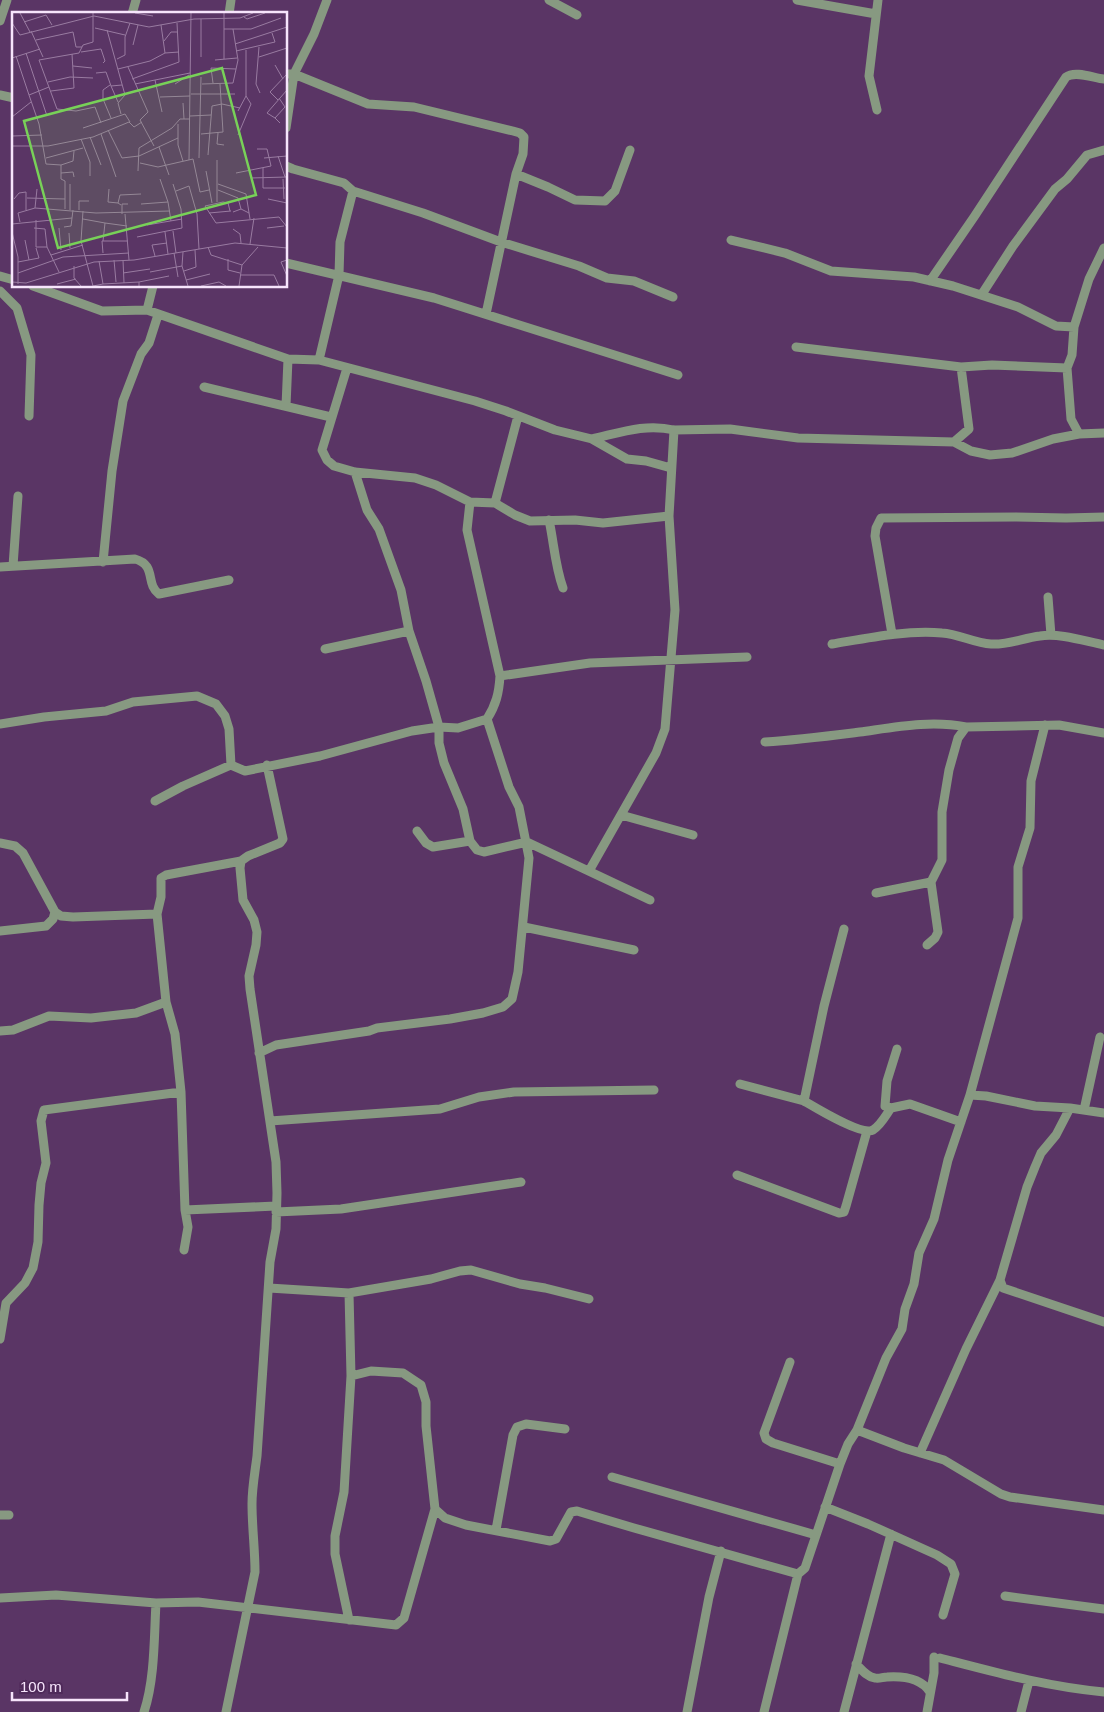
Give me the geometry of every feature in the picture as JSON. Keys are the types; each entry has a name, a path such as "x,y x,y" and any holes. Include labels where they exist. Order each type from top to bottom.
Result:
{"street":[{"path":"0,21 7,0"},
{"path":"288,101 290,74 314,34 327,0"},
{"path":"549,0 577,15"},
{"path":"797,0 876,14"},
{"path":"877,110 869,76 878,0"},
{"path":"290,74 368,104 414,107 520,133 524,137 523,154 516,174 500,242 486,314"},
{"path":"930,281 1066,77 1070,74 1076,74 1104,80"},
{"path":"516,174 575,200 605,201 615,191 630,150"},
{"path":"982,294 1012,246 1055,189 1068,179 1087,156 1104,150"},
{"path":"288,167 344,183 353,191 423,213 500,242 579,266 607,278 634,281 673,297"},
{"path":"319,360 339,275 340,242 353,191"},
{"path":"731,240 785,253 831,272 894,275 954,286 1018,307 1056,326 1074,327"},
{"path":"1079,434 1071,419 1067,368 1072,355 1074,327 1089,279 1104,248"},
{"path":"288,263 434,298 678,375"},
{"path":"39,288 102,311 147,310 288,359 319,360 475,401 555,430 592,439 627,459 646,461 671,468"},
{"path":"147,310 152,288"},
{"path":"0,292 17,308 31,354 29,416"},
{"path":"103,562 112,471 123,400 141,354 150,343 158,315"},
{"path":"796,347 961,367 1067,368"},
{"path":"286,406 288,359"},
{"path":"954,442 969,429 961,367"},
{"path":"347,368 322,450 327,460 334,466 355,472 415,478 436,485 470,502 495,503 515,515 530,521 575,520 603,523 669,516"},
{"path":"204,387 331,417"},
{"path":"495,503 518,416"},
{"path":"592,439 643,427 660,426 674,430 730,429 798,438 954,442 971,451 990,455 1012,453 1053,438 1104,433"},
{"path":"589,871 656,753 665,729 675,610 669,516 674,430"},
{"path":"355,472 367,510 379,529 401,590 409,631 439,727 439,743 444,763 463,809 470,841 477,850 484,852 527,842 650,900"},
{"path":"12,566 18,496"},
{"path":"155,801 183,786 231,766 245,771 320,756 412,731 439,727 458,728 487,719 494,708 499,693 500,676 467,530 470,502"},
{"path":"892,634 875,536 876,528 881,518 1104,517"},
{"path":"548,520 555,548 556,567 563,588"},
{"path":"0,567 135,559 142,561 148,566 154,591 159,594 229,580"},
{"path":"1048,597 1051,635"},
{"path":"325,649 409,631"},
{"path":"832,644 892,634 943,633 975,642 991,644 1007,644 1030,637 1051,635 1104,645"},
{"path":"500,676 590,664 747,657"},
{"path":"0,724 44,717 106,711 133,702 197,696 216,704 225,716 229,729 231,766"},
{"path":"259,1053 276,1045 369,1031 377,1028 450,1020 503,1007 512,998 518,972 524,928 529,858 519,807 509,787 487,719"},
{"path":"765,742 831,736 917,724 949,724 966,727 1059,724 1104,733"},
{"path":"764,1712 798,1574 805,1568 848,1444 857,1430 886,1358 902,1329 905,1309 914,1284 919,1253 935,1214 948,1160 970,1095 1018,918 1018,867 1030,828 1031,781 1045,725"},
{"path":"926,945 935,938 938,932 931,882 942,860 942,812 949,770 958,738 966,727"},
{"path":"184,1250 188,1227 185,1210 181,1092 175,1034 166,1002 157,914 161,897 161,878 166,875 241,861 248,856 280,843 283,839 267,766"},
{"path":"621,815 693,835"},
{"path":"417,831 426,843 433,847 470,841"},
{"path":"0,843 15,846 23,853 55,912 61,916 157,914"},
{"path":"226,1712 254,1572 253,1484 257,1456 276,1209 276,1162 249,976 256,946 257,932 254,920 243,900 241,861"},
{"path":"876,893 931,882"},
{"path":"0,931 46,926 53,919 55,912"},
{"path":"524,928 634,950"},
{"path":"804,1101 824,1006 844,929"},
{"path":"0,1032 13,1030 49,1016 91,1018 136,1013 166,1002"},
{"path":"1084,1110 1100,1037"},
{"path":"897,1049 887,1081 885,1106 891,1108 910,1104 961,1122"},
{"path":"740,1084 804,1101 857,1129 867,1131 873,1130 879,1125 891,1108"},
{"path":"270,1121 440,1109 479,1097 514,1092 654,1090"},
{"path":"0,1338 6,1303 25,1283 33,1268 38,1242 41,1183 46,1162 41,1121 44,1110 181,1092"},
{"path":"970,1095 986,1096 1035,1106 1070,1108 1104,1113"},
{"path":"920,1453 966,1349 1000,1280 1027,1187 1035,1167 1042,1153 1056,1135 1070,1108"},
{"path":"737,1174 839,1213 844,1212 867,1131"},
{"path":"185,1210 341,1209 521,1182"},
{"path":"269,1288 349,1293 432,1279 471,1270 520,1284 589,1299"},
{"path":"1000,1280 1003,1288 1104,1322"},
{"path":"349,1293 351,1376 344,1492 336,1536 335,1554 349,1620"},
{"path":"790,1362 764,1433 766,1439 773,1443 840,1464"},
{"path":"0,1598 56,1595 156,1603 198,1602 396,1625 404,1618 435,1509 426,1426 426,1402 421,1385 403,1373 371,1371 351,1376"},
{"path":"496,1530 513,1434 517,1427 526,1424 565,1429"},
{"path":"857,1430 944,1460 1001,1494 1010,1497 1104,1510"},
{"path":"612,1477 816,1535"},
{"path":"825,1507 937,1555 951,1564 956,1574 943,1615"},
{"path":"435,1509 445,1518 466,1526 554,1540 571,1512 577,1511 798,1574"},
{"path":"844,1712 890,1534"},
{"path":"687,1712 708,1597 721,1551"},
{"path":"1005,1596 1104,1609"},
{"path":"144,1712 148,1701 151,1678 156,1603"},
{"path":"927,1712 937,1657 1029,1680 1078,1690 1104,1692"},
{"path":"856,1664 866,1674 876,1678 886,1676 912,1679 925,1684 930,1692"},
{"path":"1021,1712 1029,1680"}]}
